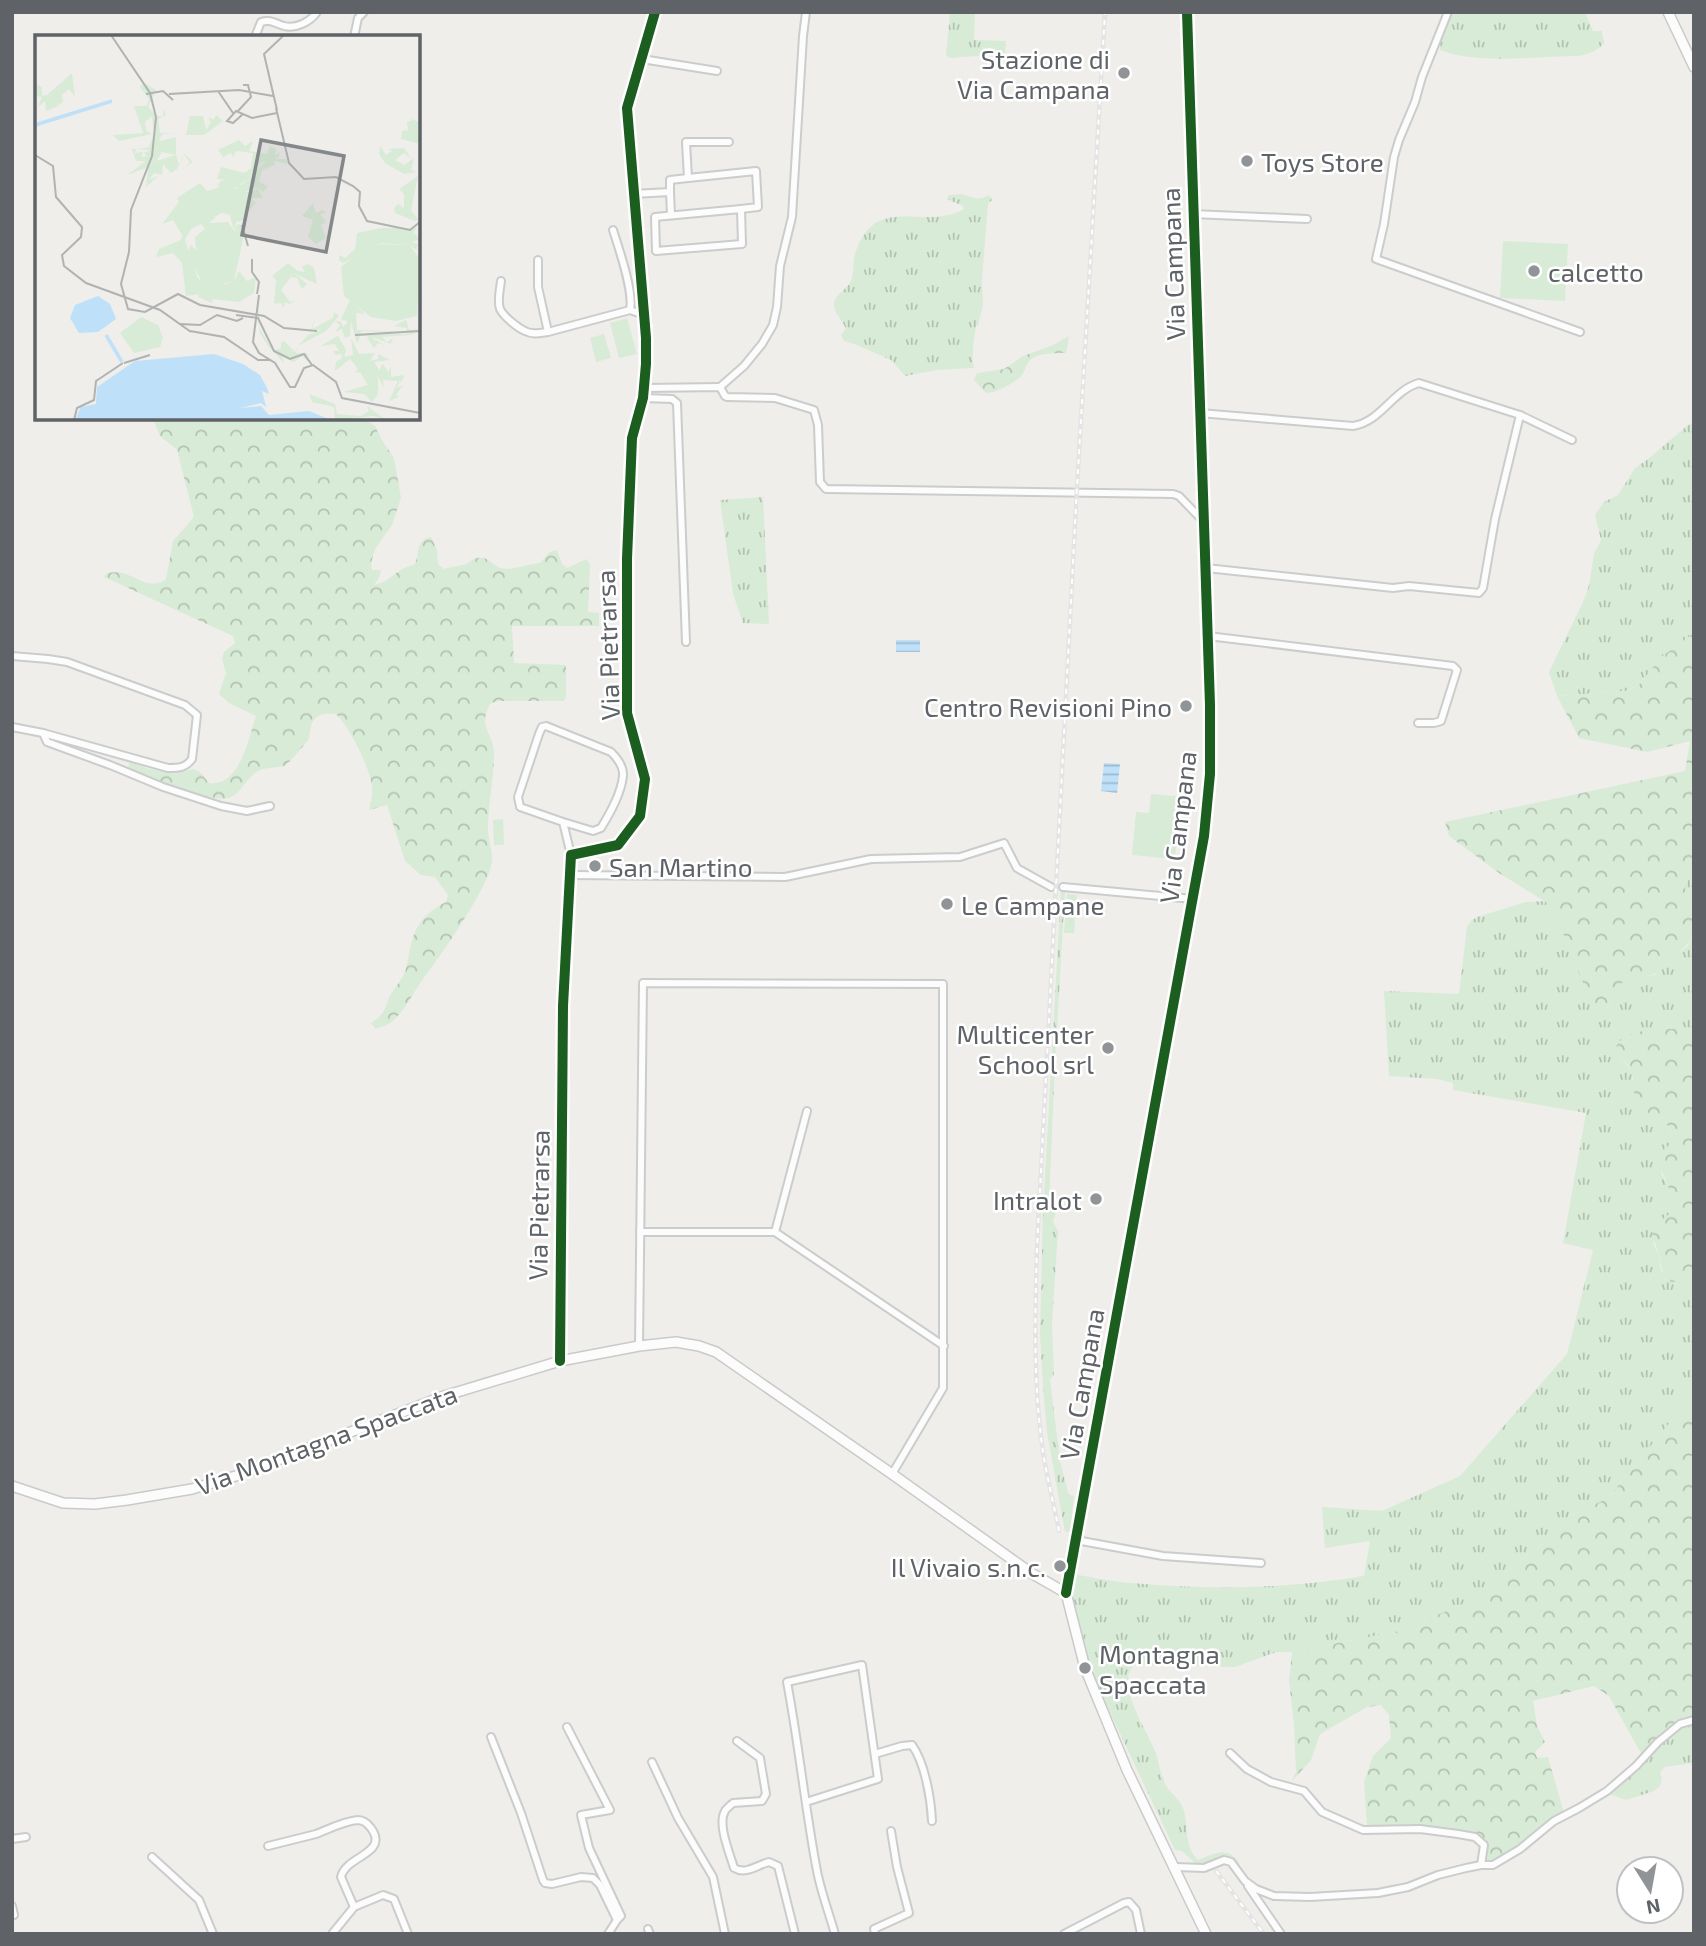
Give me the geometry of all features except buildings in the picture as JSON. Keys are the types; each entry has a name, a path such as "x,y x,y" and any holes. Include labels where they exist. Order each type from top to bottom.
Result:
{"main road":[{"path":"1668,12 1694,67"},
{"name":"Via Montagna Spaccata","path":"12,1486 63,1503 95,1504 192,1489 239,1475 444,1396 560,1361 676,1342 716,1352 1031,1573 1066,1594"},
{"name":"Via Campana","path":"1066,1594 1091,1681 1127,1770 1206,1934"}],"street":[{"path":"256,35 261,22 265,20 288,27 311,20 317,12"},
{"path":"354,35 358,18 364,12"},
{"name":"Via Pietrarsa","path":"560,1361 563,1006 571,855 618,845 640,816 645,779 627,713 627,559 632,438 643,398 646,363 627,108 655,12"},
{"path":"644,388 720,387 744,366 773,325 778,278 792,217 801,54 806,12"},
{"name":"Via Campana","path":"1066,1594 1193,899 1204,836 1210,774 1206,568 1187,12"},
{"path":"1448,12 1394,157 1376,259 1580,332"},
{"path":"642,59 717,71"},
{"path":"688,178 686,142 729,142"},
{"path":"671,215 670,180 756,171 758,208 741,209 671,215 655,217 656,251 742,244 741,209"},
{"path":"633,194 670,192"},
{"path":"1193,214 1307,219"},
{"path":"613,230 626,274 632,305 630,310"},
{"path":"538,260 538,286 548,332"},
{"path":"501,281 501,311 525,331 534,334 630,310 644,315"},
{"path":"1200,413 1362,425 1400,392 1419,383 1520,415 1572,440"},
{"path":"720,387 727,397 775,398 814,410 818,425 820,482 826,489 1173,494 1179,496 1204,522"},
{"path":"643,398 672,399 677,403 686,642"},
{"path":"1206,568 1394,588 1409,586 1479,593 1483,588 1495,519 1520,415"},
{"path":"1208,636 1453,666 1457,670 1441,721 1418,723"},
{"path":"12,656 67,662 186,705 197,715 192,759 188,764 177,768 168,768 12,727"},
{"path":"546,726 611,752 619,760 624,774 610,813 601,828 593,831 563,822 520,807 518,797 539,734 542,727 546,726"},
{"path":"43,733 47,742 209,802 247,811 270,806"},
{"path":"563,822 571,855"},
{"path":"569,875 785,877 871,859 960,857 1004,843 1017,868 1051,887"},
{"path":"1063,887 1193,899"},
{"path":"639,1346 643,983 943,984 943,1388 892,1474"},
{"path":"775,1232 807,1111"},
{"path":"640,1232 775,1232 944,1346"},
{"path":"1076,1540 1163,1556 1261,1563"},
{"path":"806,1802 878,1779 862,1665 787,1682 817,1874 835,1934"},
{"path":"1245,1881 1273,1896 1346,1896 1408,1887 1438,1875 1481,1865 1493,1865 1520,1850 1554,1821 1607,1791 1680,1724 1694,1720"},
{"path":"567,1727 610,1810 581,1815 589,1849 621,1916 608,1934"},
{"path":"491,1737 545,1883 552,1884 581,1877 593,1878 600,1885 617,1920"},
{"path":"737,1741 760,1758 766,1794 762,1801 733,1803 723,1813 721,1823 728,1849 734,1868 739,1871 747,1871 769,1862 778,1866 795,1934"},
{"path":"875,1754 912,1745 920,1756 931,1799 932,1821"},
{"path":"1230,1753 1247,1769 1271,1782 1304,1791 1322,1812 1363,1830 1419,1829 1475,1837 1483,1845 1481,1865"},
{"path":"652,1762 678,1818 713,1877 725,1934"},
{"path":"268,1846 351,1821 367,1822 375,1837 375,1843 341,1873 355,1907"},
{"path":"875,1934 874,1929 909,1913 891,1831"},
{"path":"12,1839 26,1837"},
{"path":"152,1857 199,1900 213,1934"},
{"path":"1175,1867 1204,1868 1224,1860 1231,1863 1280,1934"},
{"path":"332,1934 355,1907 383,1895 394,1899 408,1934"},
{"path":"1064,1934 1129,1902 1136,1910 1141,1934"},
{"path":"12,1906 14,1915"}],"green space":[{"path":"950,12 975,12 974,40 1006,41 1005,54 950,58 946,55"},
{"path":"1450,12 1585,12 1593,31 1602,31 1604,43 1593,52 1579,56 1508,59 1455,55 1440,50 1441,46 1437,44"},
{"path":"962,194 978,199 988,195 993,199 988,204 982,278 983,306 974,337 974,368 937,370 905,376 891,360 844,341 841,335 846,329 835,310 835,301 850,282 856,251 865,233 876,223 903,216 949,215 964,209 947,199 949,195"},
{"name":"calcetto","path":"1503,241 1568,244 1565,301 1500,298"},
{"path":"627,318 637,354 619,358 610,323"},
{"path":"604,334 611,358 596,362 590,338"},
{"path":"1069,336 1066,353 1036,356 1029,361 1021,376 1004,388 986,393 974,380 977,373 1004,369 1023,356"},
{"path":"154,420 366,420 375,426 394,458 401,498 392,525 375,549 372,570 381,570 374,585 415,564 420,544 431,537 437,550 438,564 444,569 479,558 487,559 501,568 515,568 540,563 550,552 557,550 562,564 567,568 587,559 590,565 588,612 599,613 599,626 512,626 514,663 566,665 566,697 563,701 497,701 490,704 485,719 494,754 488,820 492,857 489,873 461,924 406,1006 395,1019 382,1027 375,1028 371,1023 383,1012 404,974 419,925 435,908 446,902 448,895 435,877 421,875 405,861 387,805 369,810 372,791 368,770 353,738 336,714 323,714 315,718 309,739 289,762 284,766 258,771 231,797 223,799 197,794 128,768 130,762 149,769 174,773 194,769 209,783 220,782 235,770 241,760 256,716 229,703 219,694 226,673 222,659 224,652 235,643 233,636 104,577 107,573 121,573 150,584 166,579 173,541 194,517 177,450 160,436"},
{"path":"1694,422 1694,633 1660,658 1640,684 1626,691 1557,696 1549,672 1589,585 1594,554 1601,540 1595,515 1604,502 1618,495 1635,468"},
{"path":"763,497 769,624 743,623 733,594 720,500"},
{"path":"1694,633 1694,873 1685,885 1688,900 1694,909 1693,934 1683,949 1667,959 1659,972 1621,984 1610,997 1608,1010 1596,1015 1563,933 1546,902 1499,873 1449,836 1445,822 1685,771 1690,741 1647,752 1579,738 1557,696 1627,691 1640,684 1660,658"},
{"path":"1151,794 1188,797 1187,816 1179,816 1175,859 1132,855 1136,812 1149,813"},
{"path":"503,819 504,845 494,845 493,820"},
{"path":"1694,873 1694,909 1688,900 1685,885"},
{"path":"1061,891 1065,891 1049,1202 1059,1203 1053,1222 1058,1231 1052,1324 1054,1375 1050,1379 1060,1461 1068,1492 1074,1496 1070,1531 1065,1532 1047,1432 1040,1334 1043,1211"},
{"path":"1067,894 1077,895 1074,933 1064,933"},
{"path":"1546,901 1608,1010 1612,993 1620,981 1655,975 1667,959 1687,947 1694,934 1694,1034 1688,1029 1619,1054 1632,1072 1632,1079 1645,1112 1663,1120 1672,1137 1677,1140 1661,1173 1675,1209 1653,1243 1659,1256 1661,1271 1685,1281 1694,1271 1694,1393 1608,1498 1569,1517 1561,1529 1468,1602 1399,1631 1292,1652 1276,1652 1235,1667 1134,1665 1128,1684 1134,1708 1155,1751 1165,1783 1184,1811 1188,1840 1193,1853 1198,1860 1221,1852 1231,1854 1240,1864 1224,1858 1197,1865 1182,1851 1175,1850 1098,1687 1075,1622 1069,1594 1072,1574 1124,1582 1218,1587 1306,1584 1364,1576 1370,1541 1325,1548 1322,1507 1382,1511 1460,1476 1567,1354 1593,1250 1563,1243 1586,1113 1453,1090 1453,1083 1437,1079 1389,1076 1384,991 1459,994 1467,927 1471,921 1526,902"},
{"path":"1652,1029 1688,1029 1694,1034 1694,1271 1685,1281 1671,1282 1665,1275 1651,1229 1675,1209 1657,1159 1665,1148 1677,1140 1672,1137 1666,1123 1638,1104 1631,1071 1616,1047 1627,1036"},
{"path":"1694,1393 1694,1716 1681,1719 1642,1755 1609,1696 1594,1686 1533,1701 1537,1726 1545,1742 1535,1752 1537,1758 1548,1757 1564,1813 1515,1851 1485,1863 1486,1845 1470,1835 1369,1828 1367,1825 1364,1782 1373,1756 1391,1738 1389,1715 1381,1705 1367,1707 1320,1734 1311,1760 1291,1782 1296,1772 1289,1681 1292,1652 1399,1631 1468,1602 1561,1529 1569,1517 1608,1498"},
{"path":"1694,1724 1694,1763 1665,1767 1660,1772 1660,1786 1654,1791 1626,1800 1610,1794 1665,1740"}],"water":[{"path":"896,640 920,640 920,652 896,652"},
{"path":"1104,763 1120,764 1117,793 1101,791"}],"railway":[{"path":"1059,1531 1043,1452 1038,1401 1035,1324 1037,1247 1105,12"},
{"path":"1216,1871 1264,1934"}],"cycle path":[{"path":"560,1361 563,1006 571,855 618,845 640,816 645,779 627,713 627,559 632,438 643,398 646,364 627,108 655,12"},
{"path":"1066,1593 1204,836 1210,774 1187,12"}],"place":[{"name":"Stazione di Via Campana","path":"1124,73"},
{"name":"Toys Store","path":"1247,161"},
{"name":"calcetto","path":"1534,271"},
{"name":"Centro Revisioni Pino","path":"1186,706"},
{"name":"San Martino","path":"595,866"},
{"name":"Le Campane","path":"947,904"},
{"name":"Multicenter School srl","path":"1108,1048"},
{"name":"Intralot","path":"1096,1199"},
{"name":"Il Vivaio s.n.c.","path":"1060,1566"},
{"name":"Montagna Spaccata","path":"1085,1668"}]}
